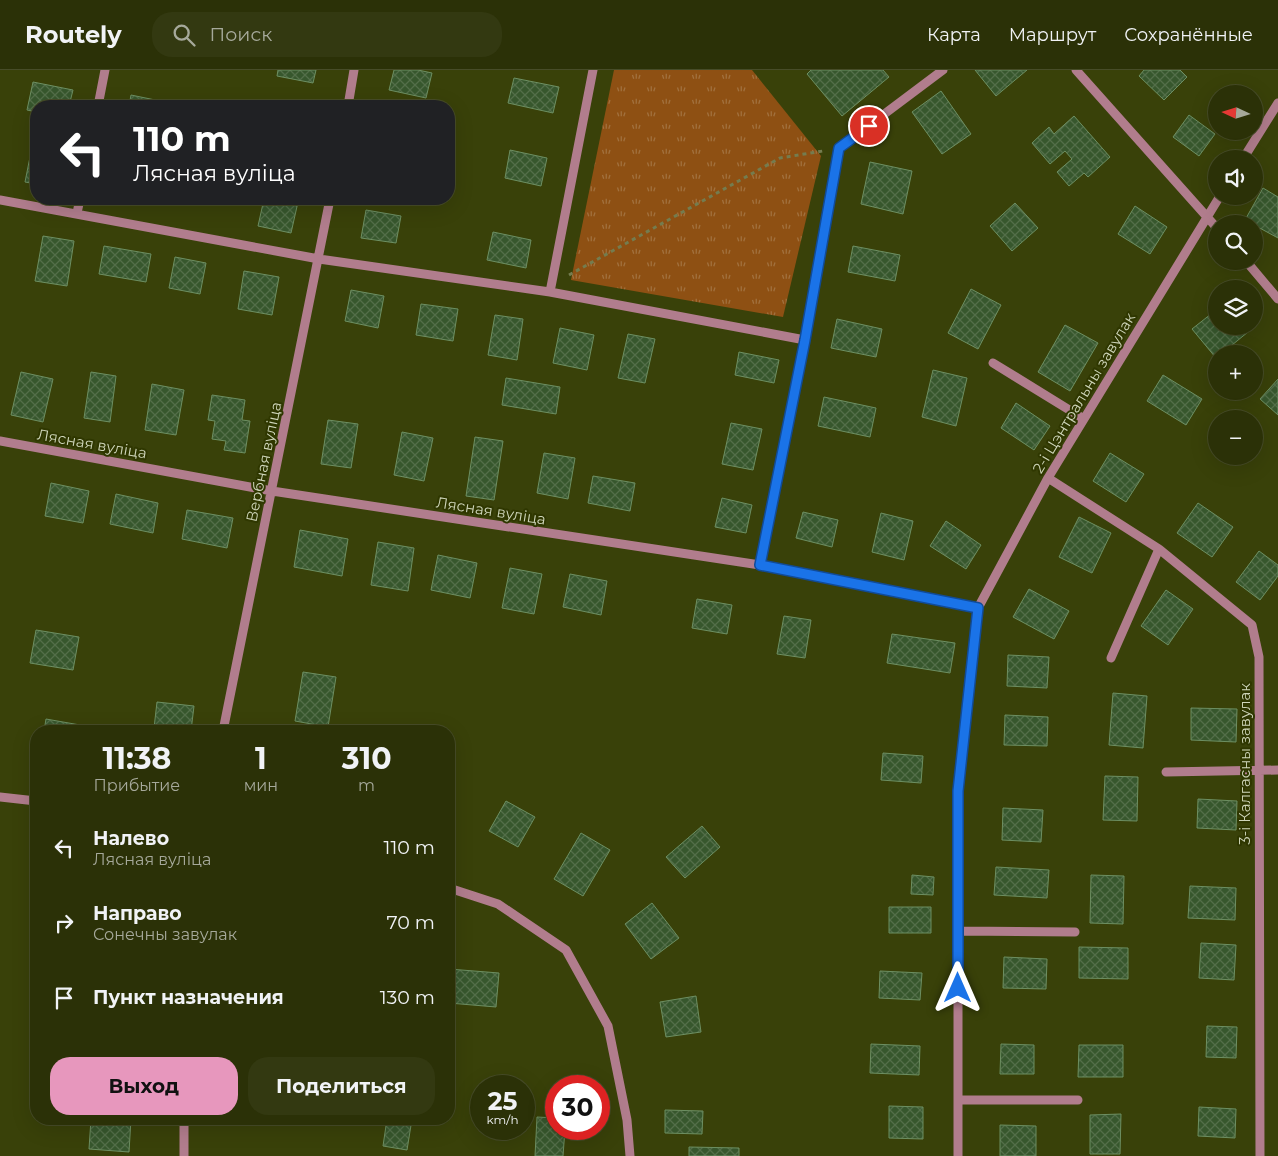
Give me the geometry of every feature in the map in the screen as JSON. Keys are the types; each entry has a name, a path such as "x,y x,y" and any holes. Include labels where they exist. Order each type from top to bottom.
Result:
{"street":[{"path":"99,100 105,70"},
{"path":"349,100 354,70"},
{"path":"550,288 594,70"},
{"path":"760,565 805,340 839,148 943,70"},
{"path":"1076,70 1207,216"},
{"path":"1249,150 1278,103"},
{"path":"0,200 319,259 550,288 805,340"},
{"path":"77,213 79,205"},
{"name":"Вербная вуліца","path":"224,725 329,205"},
{"name":"2-і Цэнтральны завулак","path":"978,608 1048,478 1214,205"},
{"path":"1254,270 1278,299"},
{"path":"992,363 1084,419"},
{"name":"Лясная вуліца","path":"0,441 272,491 760,565 978,608"},
{"name":"3-і Калгасны завулак","path":"1048,478 1159,549 1252,625 1259,657 1260,1156"},
{"path":"1111,658 1159,549"},
{"path":"958,1156 958,791 978,608"},
{"path":"1166,772 1278,770"},
{"path":"0,797 30,800"},
{"path":"455,890 498,904 566,950 608,1026 627,1120 630,1156"},
{"path":"958,932 1075,932"},
{"path":"958,1100 1078,1100"},
{"path":"184,1125 184,1156"}],"path":[{"path":"550,288 780,158 839,148"}],"green space":[{"path":"614,70 752,70 821,156 783,317 571,280"}],"building":[{"path":"278,70 316,70 313,83 277,76"},
{"path":"394,70 418,70 432,73 426,98 389,90"},
{"path":"811,70 883,70 889,77 842,116 807,74"},
{"path":"975,70 1027,70 996,96"},
{"path":"1144,70 1180,70 1187,77 1164,100 1139,76"},
{"path":"514,78 559,87 553,113 508,103"},
{"path":"33,82 73,90 70,100 30,100 30,111 27,110"},
{"path":"941,91 971,134 942,154 912,112"},
{"path":"131,95 155,100 130,100"},
{"path":"1189,115 1208,129 1208,140 1211,140 1199,156 1173,137"},
{"path":"1074,116 1110,157 1088,177 1084,173 1069,186 1057,172 1072,159 1065,151 1050,164 1032,143 1049,127 1054,134"},
{"path":"510,150 547,158 541,186 505,178"},
{"path":"30,157 30,183 25,182"},
{"path":"870,162 912,171 903,214 861,204"},
{"path":"1263,188 1278,197 1278,238 1263,230 1263,215 1248,215 1253,205 1263,205"},
{"path":"1015,203 1038,228 1012,251 990,226"},
{"path":"263,205 297,205 291,233 258,226"},
{"path":"1135,206 1167,227 1150,254 1118,234"},
{"path":"366,210 401,216 396,243 361,238"},
{"path":"493,232 531,240 526,268 487,260"},
{"path":"43,236 74,241 67,286 35,281"},
{"path":"104,246 151,254 146,282 99,274"},
{"path":"853,246 900,255 895,281 848,272"},
{"path":"175,257 206,263 200,294 169,288"},
{"path":"244,271 279,277 272,315 238,309"},
{"path":"971,289 1001,305 978,349 948,333"},
{"path":"351,290 384,296 378,328 345,321"},
{"path":"421,304 458,309 453,341 416,335"},
{"path":"495,315 523,319 517,360 488,355"},
{"path":"1208,316 1208,335 1244,335 1232,345 1208,345 1208,348 1192,329"},
{"path":"837,319 882,329 876,357 831,348"},
{"path":"1065,325 1098,343 1070,391 1038,372"},
{"path":"560,328 594,335 587,370 553,363"},
{"path":"628,334 655,339 645,383 618,378"},
{"path":"739,352 779,360 774,383 735,375"},
{"path":"933,370 967,378 956,426 922,417"},
{"path":"21,372 53,379 43,422 11,415"},
{"path":"91,372 116,376 110,422 84,418"},
{"path":"1163,375 1202,399 1186,425 1147,401"},
{"path":"506,378 560,387 556,414 502,405"},
{"path":"1278,379 1278,415 1261,400 1263,400 1263,396"},
{"path":"152,384 184,390 176,435 145,430"},
{"path":"212,395 245,400 242,420 250,421 245,453 224,450 226,441 212,439 215,421 208,420"},
{"path":"824,397 876,408 870,437 818,426"},
{"path":"1016,403 1050,426 1034,450 1001,428"},
{"path":"328,420 358,424 351,468 321,464"},
{"path":"731,423 762,429 753,470 722,464"},
{"path":"402,432 433,438 424,481 394,475"},
{"path":"475,437 503,441 494,500 466,496"},
{"path":"544,453 575,458 568,499 537,493"},
{"path":"1110,453 1144,474 1126,502 1093,481"},
{"path":"593,476 635,483 630,511 588,503"},
{"path":"51,483 89,491 83,523 45,516"},
{"path":"116,494 158,503 153,533 110,524"},
{"path":"722,498 752,505 746,533 715,527"},
{"path":"1198,503 1233,527 1212,557 1177,533"},
{"path":"187,510 233,518 227,548 182,539"},
{"path":"803,512 838,520 832,547 796,538"},
{"path":"881,513 913,521 904,560 872,552"},
{"path":"1079,517 1111,533 1092,573 1059,557"},
{"path":"946,521 981,545 966,569 930,546"},
{"path":"300,530 348,539 342,576 294,567"},
{"path":"378,542 414,548 408,591 371,585"},
{"path":"1259,551 1278,565 1278,576 1260,600 1236,582"},
{"path":"438,555 477,563 470,598 431,590"},
{"path":"510,568 542,574 534,614 502,608"},
{"path":"570,574 607,581 601,615 563,607"},
{"path":"1029,589 1069,611 1054,639 1013,617"},
{"path":"1166,590 1193,609 1168,645 1141,626"},
{"path":"697,599 732,605 727,634 692,628"},
{"path":"784,616 811,620 805,658 777,654"},
{"path":"36,630 79,637 73,670 30,663"},
{"path":"892,634 955,643 950,673 887,663"},
{"path":"1008,655 1049,657 1047,688 1007,686"},
{"path":"303,672 336,677 328,725 295,721"},
{"path":"1113,693 1147,696 1143,748 1109,745"},
{"path":"157,702 194,706 192,725 154,725"},
{"path":"1191,708 1237,709 1236,742 1191,740"},
{"path":"1005,715 1048,717 1047,746 1004,745"},
{"path":"46,719 80,725 45,725"},
{"path":"883,753 923,756 921,783 881,780"},
{"path":"1105,776 1138,777 1137,821 1103,820"},
{"path":"1198,799 1237,801 1236,830 1197,828"},
{"path":"506,801 535,817 518,847 489,831"},
{"path":"1003,808 1043,810 1041,842 1002,840"},
{"path":"702,826 720,847 685,878 666,857"},
{"path":"581,833 610,850 583,896 554,879"},
{"path":"996,867 1049,870 1047,898 994,895"},
{"path":"912,875 934,877 933,895 911,894"},
{"path":"1091,875 1124,876 1123,924 1090,923"},
{"path":"1190,886 1236,888 1235,920 1188,918"},
{"path":"652,903 679,938 651,959 625,924"},
{"path":"889,907 931,907 931,933 889,933"},
{"path":"1201,943 1236,945 1234,980 1199,978"},
{"path":"1079,947 1128,948 1128,979 1079,978"},
{"path":"1004,957 1047,959 1046,989 1003,988"},
{"path":"455,969 499,973 496,1007 455,1004"},
{"path":"880,971 922,973 920,1000 879,998"},
{"path":"696,996 701,1032 666,1037 660,1002"},
{"path":"1207,1026 1237,1027 1236,1058 1206,1057"},
{"path":"871,1044 920,1046 919,1075 870,1073"},
{"path":"1001,1044 1034,1045 1034,1074 1000,1074"},
{"path":"1079,1045 1123,1045 1123,1077 1078,1077"},
{"path":"889,1106 923,1107 923,1139 889,1138"},
{"path":"1199,1107 1236,1109 1235,1138 1198,1136"},
{"path":"665,1110 703,1111 702,1134 665,1133"},
{"path":"1121,1114 1120,1154 1090,1154 1090,1115"},
{"path":"537,1117 545,1117 545,1140 564,1140 563,1156 535,1156"},
{"path":"91,1125 131,1125 129,1152 89,1149"},
{"path":"386,1125 411,1125 407,1150 383,1146"},
{"path":"1000,1125 1036,1126 1036,1156 1000,1156"},
{"path":"689,1147 739,1148 739,1156 689,1156"}],"route":[{"path":"869,126 839,148 805,340 760,565 978,608 958,791 958,988"}]}
